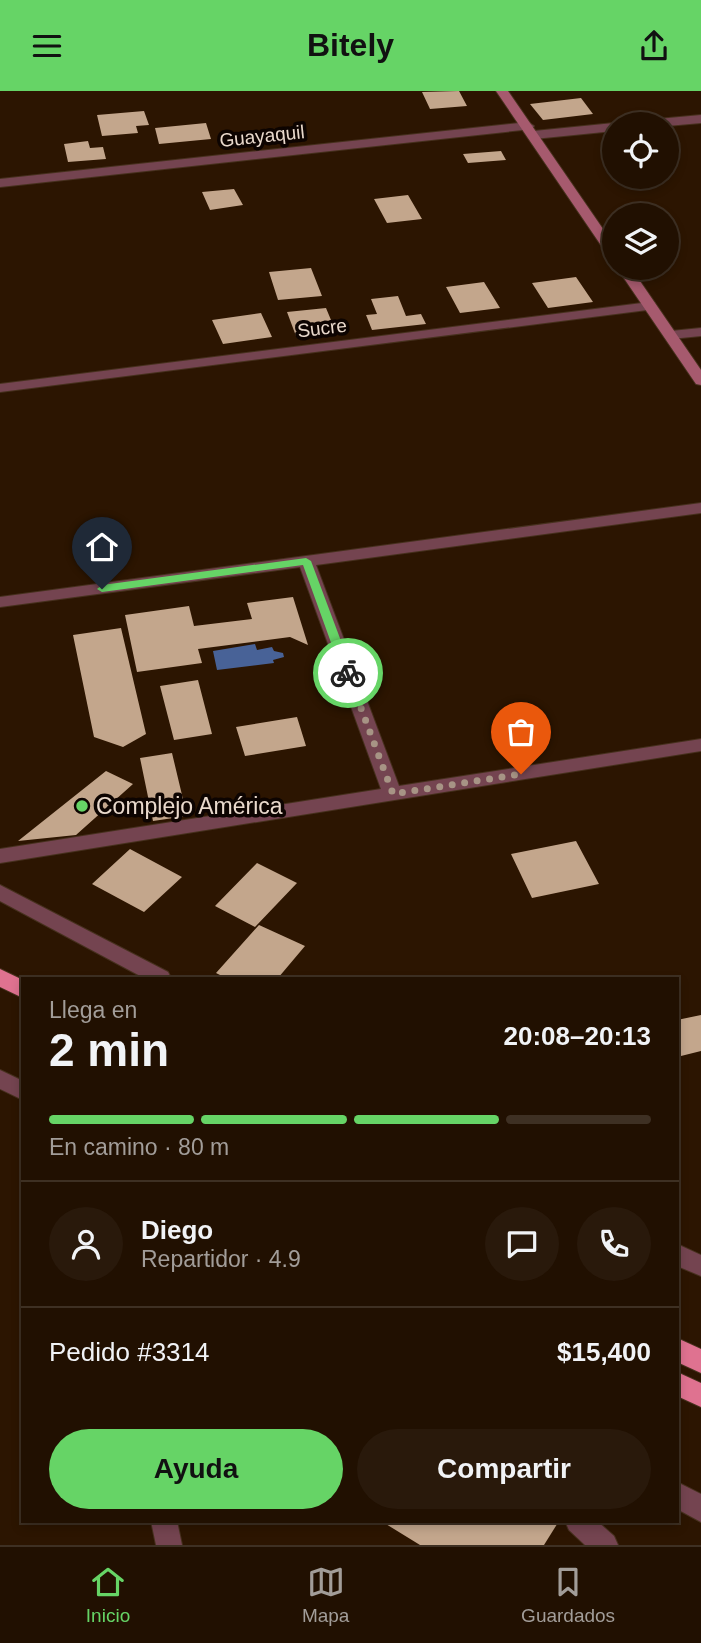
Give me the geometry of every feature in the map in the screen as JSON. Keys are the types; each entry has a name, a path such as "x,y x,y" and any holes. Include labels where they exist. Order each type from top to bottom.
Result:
{"highway":[{"path":"0,977 21,989"},
{"path":"679,1350 701,1363"},
{"path":"679,1384 701,1396"}],"main road":[{"path":"502,91 602,236"},
{"path":"632,280 701,381"}],"street":[{"path":"679,121 701,119"},
{"name":"Guayaquil","path":"0,183 531,131 602,128"},
{"name":"Sucre","path":"0,388 650,306"},
{"path":"671,335 701,332"},
{"path":"0,602 701,508"},
{"path":"306,561 393,794"},
{"path":"0,856 701,745"},
{"path":"0,892 159,977"},
{"path":"0,1079 21,1090"},
{"path":"679,1255 701,1266"},
{"path":"679,1495 701,1509"},
{"path":"164,1523 169,1545"},
{"path":"580,1523 605,1545"}],"water":[{"path":"255,644 257,650 272,647 274,651 283,653 284,657 273,660 274,663 217,670 213,651"}],"building":[{"path":"459,91 467,106 430,109 422,92"},
{"path":"581,98 593,114 543,120 530,104"},
{"path":"144,111 149,125 136,126 138,133 102,136 97,115"},
{"path":"206,123 211,139 159,144 155,128"},
{"path":"88,141 90,148 103,147 106,159 68,162 64,144"},
{"path":"501,151 506,160 468,163 463,154"},
{"path":"234,189 243,205 210,210 202,192"},
{"path":"408,195 422,219 387,223 374,199"},
{"path":"311,268 322,296 278,300 269,272"},
{"path":"576,277 593,302 548,308 532,283"},
{"path":"484,282 500,308 460,313 446,287"},
{"path":"398,296 406,316 421,314 426,324 372,330 366,315 377,314 371,299"},
{"path":"326,308 336,332 296,336 287,312"},
{"path":"261,313 272,337 223,344 212,320"},
{"path":"293,597 308,645 290,637 198,649 202,663 137,672 125,615 189,606 194,626 252,619 247,603"},
{"path":"121,628 146,734 123,747 94,737 73,635"},
{"path":"198,680 212,734 174,740 160,686"},
{"path":"297,717 306,746 245,756 236,727"},
{"path":"172,753 187,816 153,821 140,758"},
{"path":"106,771 133,784 76,835 18,841"},
{"path":"576,841 599,884 532,898 511,854"},
{"path":"130,849 182,877 144,912 92,884"},
{"path":"257,863 297,883 255,927 215,906"},
{"path":"259,925 305,946 279,977 224,977 216,973"},
{"path":"701,1015 701,1051 679,1056 679,1020"},
{"path":"384,1523 558,1523 544,1545 420,1545"}],"way so far":[{"path":"348,673 393,794 521,774"}],"place":[{"name":"Complejo América","path":"82,806"}],"route":[{"path":"102,589 306,561 348,673"}]}
